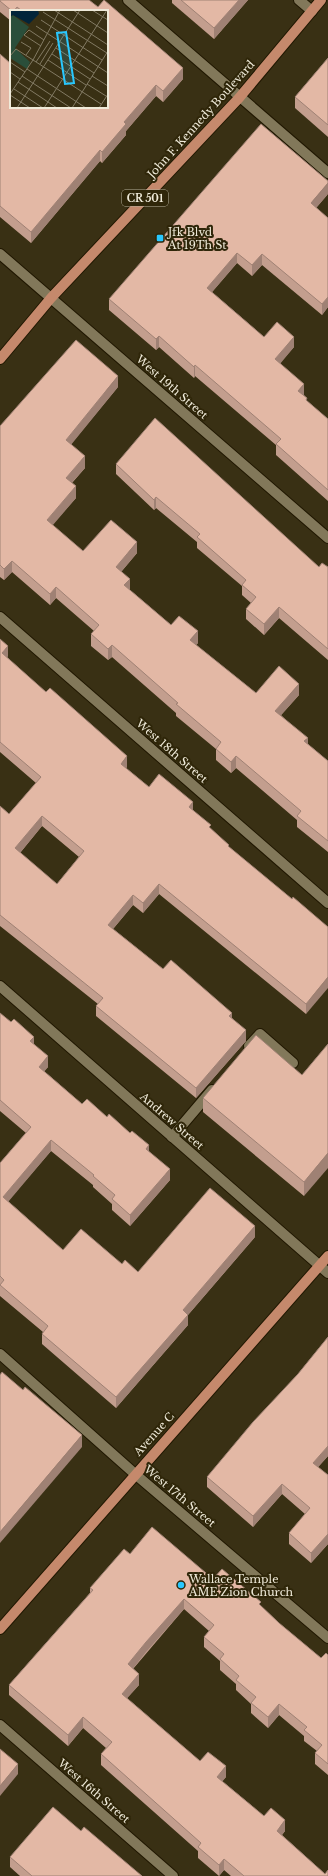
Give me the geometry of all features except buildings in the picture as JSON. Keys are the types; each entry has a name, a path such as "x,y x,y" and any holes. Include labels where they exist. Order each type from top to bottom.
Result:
{"main road":[{"name":"John F. Kennedy Boulevard","path":"0,359 51,298 239,98 321,0"},
{"name":"Avenue C","path":"0,1629 328,1256"}],"street":[{"path":"128,0 239,98 328,173"},
{"path":"299,0 312,11"},
{"name":"West 19th Street","path":"0,254 328,538"},
{"name":"West 18th Street","path":"0,617 328,903"},
{"name":"Andrew Street","path":"0,986 328,1273"},
{"path":"244,1052 260,1034 293,1063"},
{"path":"172,1136 218,1082"},
{"name":"West 17th Street","path":"0,1354 135,1474 328,1638"},
{"name":"West 16th Street","path":"0,1725 173,1876"}],"place":[{"name":"Jfk Blvd At 19Th St","path":"160,238"},
{"name":"Wallace Temple AME Zion Church","path":"181,1585"}]}
